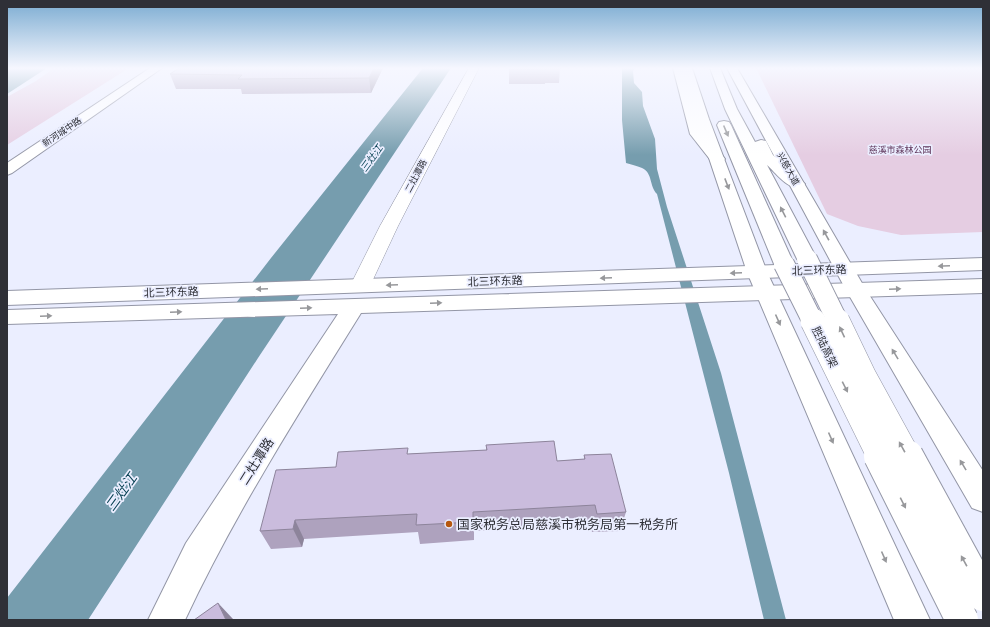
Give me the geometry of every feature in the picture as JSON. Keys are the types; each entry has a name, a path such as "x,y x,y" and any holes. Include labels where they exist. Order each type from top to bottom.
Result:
{"main road":[{"name":"新河城中路","path":"40,132 94,97"},
{"name":"新河城中路","path":"7,170 114,97"},
{"path":"686,97 697,134 717,159"},
{"path":"695,97 762,283 912,620"},
{"name":"胜陆高架","path":"713,97 784,264 962,620"},
{"name":"胜陆高架","path":"726,97 817,277 863,375 983,595"},
{"path":"743,97 767,157 797,184"},
{"name":"兴慈大道","path":"748,97 850,280 983,498"},
{"name":"北三环东路","path":"850,280 983,264"},
{"name":"北三环东路","path":"7,298 357,296 850,280 983,286"},
{"name":"北三环东路","path":"7,317 357,296"},
{"name":"二灶潭路","path":"166,620 198,555 357,296"}],"street":[{"name":"二灶潭路","path":"357,296 389,226 458,97"}],"green space":[{"path":"7,97 83,97 7,145"},
{"name":"慈溪市森林公园","path":"770,97 983,97 983,232 901,235 858,226 827,214"}],"water":[{"name":"三灶江","path":"400,97 432,97 258,358 88,620 7,620 7,598 271,258"},
{"path":"622,97 642,97 643,106 655,139 657,169 667,207 721,373 786,620 764,620 729,473 657,194 648,173 645,170 626,163 622,120"}],"building":[{"path":"554,441 557,461 585,459 584,455 611,454 626,512 597,514 595,505 473,512 473,522 416,525 417,514 295,520 293,529 260,531 276,470 336,467 338,452 408,448 407,454 487,450 486,445"},
{"path":"218,603 226,620 194,620"}],"place":[{"name":"国家税务总局慈溪市税务局第一税务所","path":"449,524"}]}
